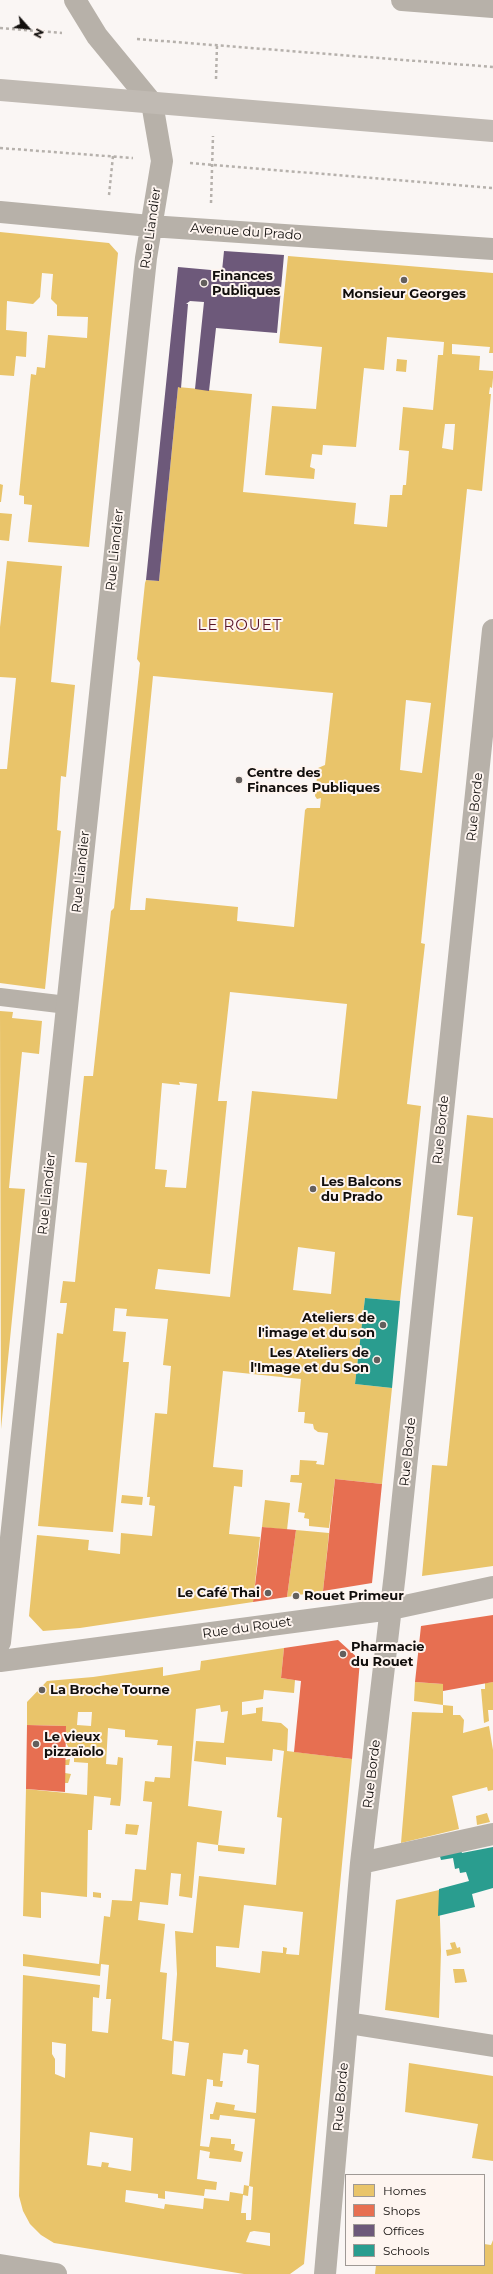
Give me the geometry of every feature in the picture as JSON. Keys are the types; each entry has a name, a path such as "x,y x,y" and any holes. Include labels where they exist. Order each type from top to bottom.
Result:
{"main road":[{"path":"0,90 493,131"}],"street":[{"path":"75,0 97,36 152,103"},
{"path":"402,0 493,8"},
{"name":"Rue Liandier","path":"0,1642 150,226 162,161 152,103"},
{"name":"Avenue du Prado","path":"0,212 150,226 493,249"},
{"name":"Rue Borde","path":"325,2274 362,1863 391,1609 493,630"},
{"name":"Rue du Rouet","path":"0,1661 391,1609 493,1588"},
{"path":"362,1863 493,1834"},
{"path":"348,2023 493,2046"},
{"path":"0,2265 56,2274"}],"lane":[{"path":"0,997 67,1005"}],"path":[{"path":"0,28 493,67"},
{"path":"0,148 493,188"},
{"path":"107,222 113,156"}],"building: Homes":[{"path":"0,232 109,243 118,253 89,547 28,542 32,505 24,504 24,496 19,495 31,374 36,375 37,367 45,368 48,335 87,338 88,317 57,316 57,305 51,299 53,274 42,273 40,297 33,304 7,301 6,330 27,332 26,357 16,356 14,376 0,375"},
{"path":"288,256 493,273 493,353 489,353 490,347 452,344 452,354 480,356 479,370 493,371 493,378 492,388 490,387 489,394 491,394 482,491 467,489 421,943 425,944 407,1104 421,1106 400,1301 365,1298 355,1384 392,1388 382,1484 335,1479 329,1528 309,1526 309,1519 304,1518 305,1513 298,1512 302,1483 290,1482 291,1475 299,1475 300,1460 317,1461 316,1464 324,1465 328,1433 318,1432 314,1429 313,1424 304,1423 305,1412 298,1412 301,1379 223,1371 213,1467 243,1470 242,1487 234,1486 229,1534 260,1537 253,1602 80,1628 43,1631 29,1616 37,1535 89,1540 88,1550 120,1554 121,1533 152,1536 155,1506 149,1505 150,1497 147,1497 155,1413 167,1414 171,1366 163,1365 168,1319 126,1316 127,1309 115,1308 113,1331 126,1332 123,1362 129,1362 113,1532 38,1526 57,1333 63,1334 67,1303 60,1303 63,1281 75,1282 87,1163 75,1162 84,1076 93,1076 111,911 114,908 140,663 137,659 145,583 146,580 159,581 178,387 252,394 243,492 356,503 354,524 387,527 390,495 402,495 403,485 406,485 409,451 399,450 403,407 433,410 438,355 443,355 444,342 387,337 384,370 364,368 356,447 323,445 322,455 312,454 310,467 315,469 314,479 265,475 272,406 316,409 322,347 279,343","holes":["445,424 455,424 453,450 442,448","153,676 333,693 325,765 318,768 315,796 317,799 321,798 320,808 307,808 305,810 294,927 237,921 238,907 146,898 145,910 130,910","406,700 431,703 422,773 400,770","230,992 347,1004 337,1099 252,1091 230,1297 155,1289 158,1269 210,1274 227,1101 218,1101","179,1082 197,1084 186,1188 165,1187 167,1170 155,1169 162,1083 180,1085","298,1247 335,1252 331,1294 293,1290"]},
{"path":"397,359 407,360 406,372 396,371"},
{"path":"0,484 3,485 1,502 0,502"},
{"path":"0,513 12,514 9,541 0,540"},
{"path":"7,561 62,566 51,682 75,685 66,777 61,776 57,830 61,831 45,989 0,983 0,769 7,769 16,678 0,677 0,627"},
{"path":"0,1011 13,1012 12,1018 42,1021 39,1054 22,1052 9,1188 25,1189 1,1429"},
{"path":"467,1115 493,1118 493,1566 422,1576 432,1465 447,1466 473,1217 457,1215"},
{"path":"122,1495 143,1497 142,1505 121,1503"},
{"path":"265,1500 290,1503 287,1530 262,1527"},
{"path":"296,1530 329,1533 323,1591 287,1597"},
{"path":"284,1648 281,1678 295,1680 294,1693 264,1690 263,1699 242,1702 242,1715 256,1713 256,1708 263,1707 262,1721 281,1723 288,1729 287,1751 352,1759 304,2264 290,2274 244,2274 54,2243 41,2235 30,2224 23,2211 19,2196 23,1975 100,1985 99,1998 93,1997 92,2031 108,2033 111,1999 106,1999 109,1965 101,1964 100,1976 23,1966 23,1954 99,1964 104,1916 110,1917 112,1900 132,1901 135,1869 146,1870 152,1802 143,1801 145,1781 154,1782 155,1777 170,1778 172,1746 157,1745 158,1740 125,1737 125,1730 108,1728 106,1764 117,1765 118,1757 123,1758 121,1799 120,1806 110,1805 111,1798 94,1796 92,1830 88,1830 87,1897 41,1892 41,1918 23,1916 26,1789 87,1795 88,1763 74,1762 74,1749 69,1748 66,1743 66,1726 27,1725 27,1702 47,1681 93,1677 163,1667 163,1676 200,1670 201,1661","holes":["220,1705 221,1712 228,1711 224,1743 196,1741 194,1761 226,1765 226,1757 272,1761 273,1749 284,1751 277,1817 282,1818 276,1885 199,1876 193,1933 175,1931 177,1974 172,2041 162,2039 167,1973 160,1972 165,1924 138,1920 140,1902 168,1905 171,1873 181,1874 179,1896 192,1898 197,1842 218,1845 222,1811 188,1806 196,1709","78,1712 92,1712 91,1726 77,1725","244,1905 303,1912 299,1955 286,1954 287,1948 283,1947 283,1953 262,1951 260,1973 216,1967 216,1946 239,1948","174,2041 189,2043 185,2076 172,2074","52,2042 66,2044 65,2078 55,2074 55,2059 52,2054","244,2049 248,2050 247,2063 259,2065 256,2113 234,2110 235,2105 216,2102 213,2114 210,2114 210,2119 219,2120 220,2115 255,2119 249,2186 244,2185 243,2194 230,2192 229,2201 204,2198 203,2209 165,2204 164,2209 125,2202 126,2190 158,2194 158,2198 165,2199 165,2191 204,2196 205,2189 216,2190 217,2182 197,2179 200,2150 210,2152 209,2158 241,2162 243,2152 234,2150 235,2144 231,2144 231,2139 211,2137 209,2147 200,2146 207,2079 213,2080 213,2086 222,2087 223,2081 220,2081 223,2053 242,2055","90,2132 133,2138 131,2171 108,2167 109,2163 102,2162 101,2167 87,2165","249,2186 253,2187 251,2220 246,2220 246,2213 241,2213 243,2195 248,2196","250,2232 270,2233 270,2246 246,2242"]},
{"path":"415,1682 443,1684 443,1705 414,1701"},
{"path":"493,1682 493,1710 488,1710 489,1721 484,1723 481,1689 485,1689 485,1683"},
{"path":"443,1705 453,1706 453,1715 460,1715 464,1720 463,1733 489,1726 493,1750 493,1790 488,1791 487,1787 452,1796 459,1829 401,1843 412,1712 443,1713"},
{"path":"70,1759 69,1765 65,1765 65,1760"},
{"path":"65,1773 71,1774 68,1783 65,1783"},
{"path":"487,1813 490,1822 477,1825 476,1816"},
{"path":"126,1824 139,1825 137,1835 125,1834"},
{"path":"218,1845 245,1848 244,1854 218,1851"},
{"path":"439,1890 441,1951 439,2018 385,2010 396,1900"},
{"path":"93,1892 101,1893 101,1898 93,1897"},
{"path":"455,1942 457,1948 460,1947 461,1953 447,1956 446,1950 452,1949 450,1943"},
{"path":"453,1969 464,1969 467,1982 455,1983"},
{"path":"409,2063 493,2076 493,2161 472,2158 478,2124 405,2112"},
{"path":"493,2240 493,2274 375,2274 376,2266 485,2266 485,2244 491,2245"}],"building: Shops":[{"path":"335,1479 382,1484 372,1583 323,1591"},
{"path":"262,1527 296,1530 287,1597 253,1602"},
{"path":"493,1615 493,1682 443,1691 443,1684 415,1682 421,1626"},
{"path":"338,1640 360,1660 352,1759 294,1752 301,1681 281,1678 284,1648"},
{"path":"27,1725 66,1726 65,1792 26,1789"}],"building: Offices":[{"path":"224,251 284,255 277,333 216,328 209,391 195,389 204,302 190,301 186,304 188,304 181,388 178,387 159,581 146,580 178,267 222,271"}],"building: Schools":[{"path":"365,1298 400,1301 392,1388 355,1384"},
{"path":"493,1847 493,1888 472,1894 475,1907 438,1916 439,1889 469,1881 466,1872 460,1873 459,1868 455,1869 453,1858 441,1860 439,1853 460,1848 462,1853"}],"place":[{"name":"Monsieur Georges","path":"404,280"},
{"name":"Finances Publiques","path":"204,283"},
{"name":"Centre des Finances Publiques","path":"239,780"},
{"name":"Les Balcons du Prado","path":"313,1189"},
{"name":"Ateliers de l'image et du son","path":"383,1325"},
{"name":"Les Ateliers de l'Image et du Son","path":"377,1360"},
{"name":"Le Café Thai","path":"268,1593"},
{"name":"Rouet Primeur","path":"296,1596"},
{"name":"Pharmacie du Rouet","path":"343,1654"},
{"name":"La Broche Tourne","path":"42,1690"},
{"name":"Le vieux pizzaïolo","path":"36,1744"}],"district":[{"name":"LE ROUET","path":"240,626"}]}
